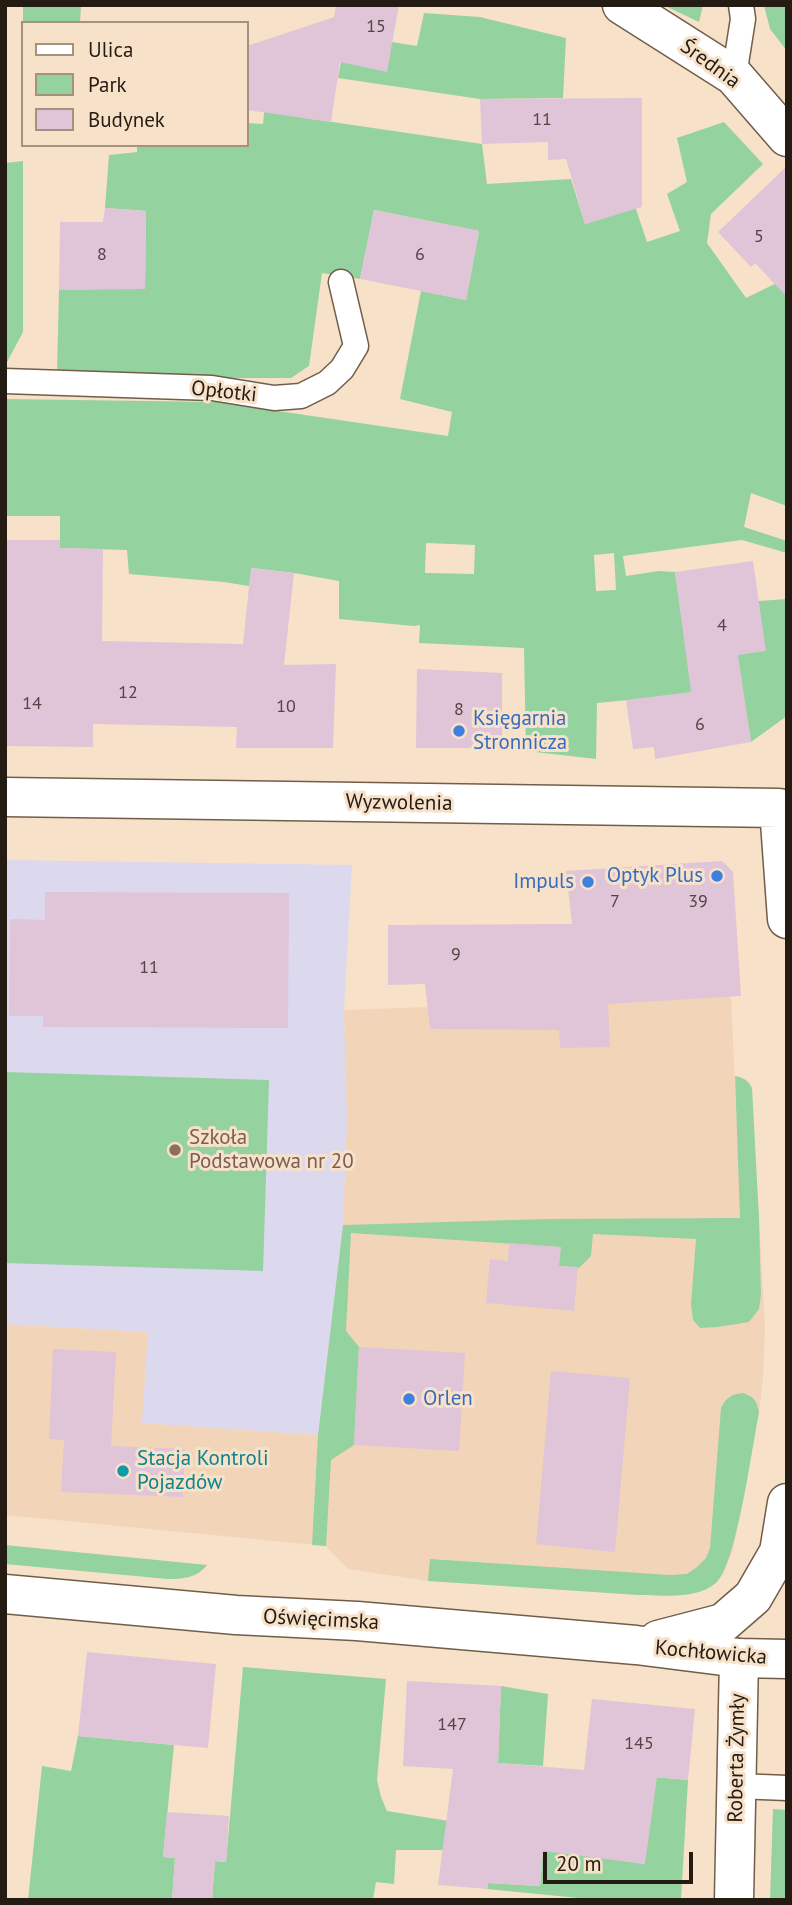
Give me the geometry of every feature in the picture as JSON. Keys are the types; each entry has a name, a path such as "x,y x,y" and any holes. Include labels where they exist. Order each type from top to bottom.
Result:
{"street":[{"name":"Średnia","path":"622,5 734,76 787,137"},
{"name":"Wyzwolenia","path":"5,797 783,803"},
{"path":"783,803 787,919"},
{"path":"636,1645 723,1623 753,1597 783,1562 787,1503"},
{"name":"Oświęcimska","path":"5,1594 223,1614 357,1621 636,1645"},
{"name":"Kochłowicka","path":"636,1645 739,1658 787,1659"},
{"name":"Roberta Żymły","path":"734,1900 739,1658"}],"lane":[{"path":"734,76 743,19 741,5"},
{"name":"Opłotki","path":"5,381 212,388 274,398 301,397 327,383 342,369 356,346 341,282"},
{"path":"736,1786 787,1788"}],"shaded area":[{"name":"Szkoła Podstawowa nr 20","path":"5,860 352,865 344,1010 347,1116 343,1225 318,1435 142,1423 148,1332 5,1324"},
{"path":"731,996 741,1218 759,1218 765,1327 759,1413 733,1550 724,1573 715,1583 704,1590 667,1596 428,1581 348,1569 326,1546 5,1515 5,1324 149,1332 143,1423 318,1435 314,1517 343,1225 346,1135 344,1010"}],"green space":[{"path":"23,5 81,5 80,21 23,21"},
{"path":"663,5 703,5 699,22"},
{"path":"764,5 787,5 787,51 770,29"},
{"path":"424,13 480,17 566,38 563,98 480,99 338,78 341,62 392,42 417,46"},
{"path":"267,80 305,118 482,144 487,184 571,179 585,224 605,218 597,193 635,206 647,242 680,231 667,194 687,182 677,138 724,122 763,164 711,214 707,243 746,298 787,278 787,506 751,493 744,527 787,541 787,553 742,540 623,556 626,576 659,571 675,572 688,662 759,601 787,599 787,716 751,742 741,681 717,698 597,703 596,759 526,751 524,648 419,643 420,625 339,619 339,581 252,568 249,586 129,574 127,550 60,548 60,516 5,516 5,399 217,402 448,436 452,412 400,399 421,291 466,300 479,231 374,210 360,279 322,273 309,366 291,378 57,372 59,290 145,288 146,211 105,208 109,155 137,152 137,147 248,147 248,123 263,124","holes":["426,543 475,545 474,574 425,573","614,553 616,590 596,591 594,555"]},
{"path":"23,161 23,332 5,366 5,163"},
{"path":"5,1072 269,1080 263,1271 5,1263"},
{"path":"735,1076 745,1080 752,1088 761,1295 759,1309 749,1322 700,1328 693,1320 691,1304 696,1239 593,1234 591,1256 579,1268 559,1266 560,1247 351,1233 346,1331 359,1347 354,1445 331,1460 326,1546 312,1545 318,1435 343,1225 546,1219 740,1218"},
{"path":"743,1393 754,1400 759,1413 748,1476 731,1553 724,1572 716,1583 708,1588 689,1594 658,1596 428,1581 430,1559 687,1574 706,1558 710,1548 721,1408 729,1397"},
{"path":"5,1545 207,1565 194,1575 168,1579 5,1564"},
{"path":"243,1667 386,1679 377,1780 387,1811 467,1824 443,1850 396,1850 394,1884 376,1882 373,1900 212,1900 215,1861 226,1862"},
{"path":"501,1686 548,1694 543,1766 498,1763"},
{"path":"78,1736 174,1745 163,1857 175,1858 172,1900 28,1900 42,1766 71,1771"},
{"path":"654,1777 688,1780 681,1900 599,1900 487,1889 488,1883 540,1886 543,1849 644,1864"},
{"path":"773,1809 787,1810 787,1900 770,1900"}],"building":[{"path":"336,5 399,5 387,72 340,62 331,122 248,110 248,46 334,17"},
{"path":"642,98 642,207 585,224 566,159 548,160 548,142 482,144 480,99"},
{"path":"787,166 787,297 755,263 751,267 718,232"},
{"path":"105,208 146,211 145,289 59,290 60,222 103,222"},
{"path":"374,210 479,231 466,300 360,279"},
{"path":"5,540 60,540 60,548 103,549 102,641 243,644 251,568 294,573 284,665 336,664 333,748 236,748 237,727 93,724 93,747 5,746"},
{"path":"753,561 766,651 738,655 751,742 655,759 654,747 633,749 626,700 691,692 675,572"},
{"path":"417,669 502,673 502,748 416,748"},
{"path":"722,861 733,872 741,996 608,1004 610,1047 560,1048 559,1030 430,1029 425,984 388,985 388,925 572,924 566,871"},
{"path":"45,892 289,893 288,1028 43,1027 43,1016 9,1016 10,919 45,920"},
{"path":"509,1243 561,1247 559,1266 578,1267 574,1311 486,1303 490,1259 508,1261"},
{"name":"Orlen","path":"359,1347 465,1353 459,1451 354,1445"},
{"path":"53,1349 116,1352 111,1446 185,1449 183,1497 61,1492 64,1440 49,1439"},
{"path":"551,1371 630,1378 615,1552 536,1544"},
{"path":"87,1652 216,1664 208,1748 78,1736"},
{"path":"407,1681 501,1686 498,1763 584,1770 592,1699 695,1709 688,1780 657,1777 645,1864 543,1851 540,1886 488,1883 487,1889 438,1885 453,1769 403,1766"},
{"path":"167,1812 229,1816 226,1862 215,1861 212,1900 172,1900 175,1858 163,1857"}],"place":[{"name":"Księgarnia Stronnicza","path":"459,731"},
{"name":"Optyk Plus","path":"717,876"},
{"name":"Impuls","path":"588,882"},
{"name":"Szkoła Podstawowa nr 20","path":"175,1150"},
{"name":"Orlen","path":"409,1399"},
{"name":"Stacja Kontroli Pojazdów","path":"123,1471"}]}
